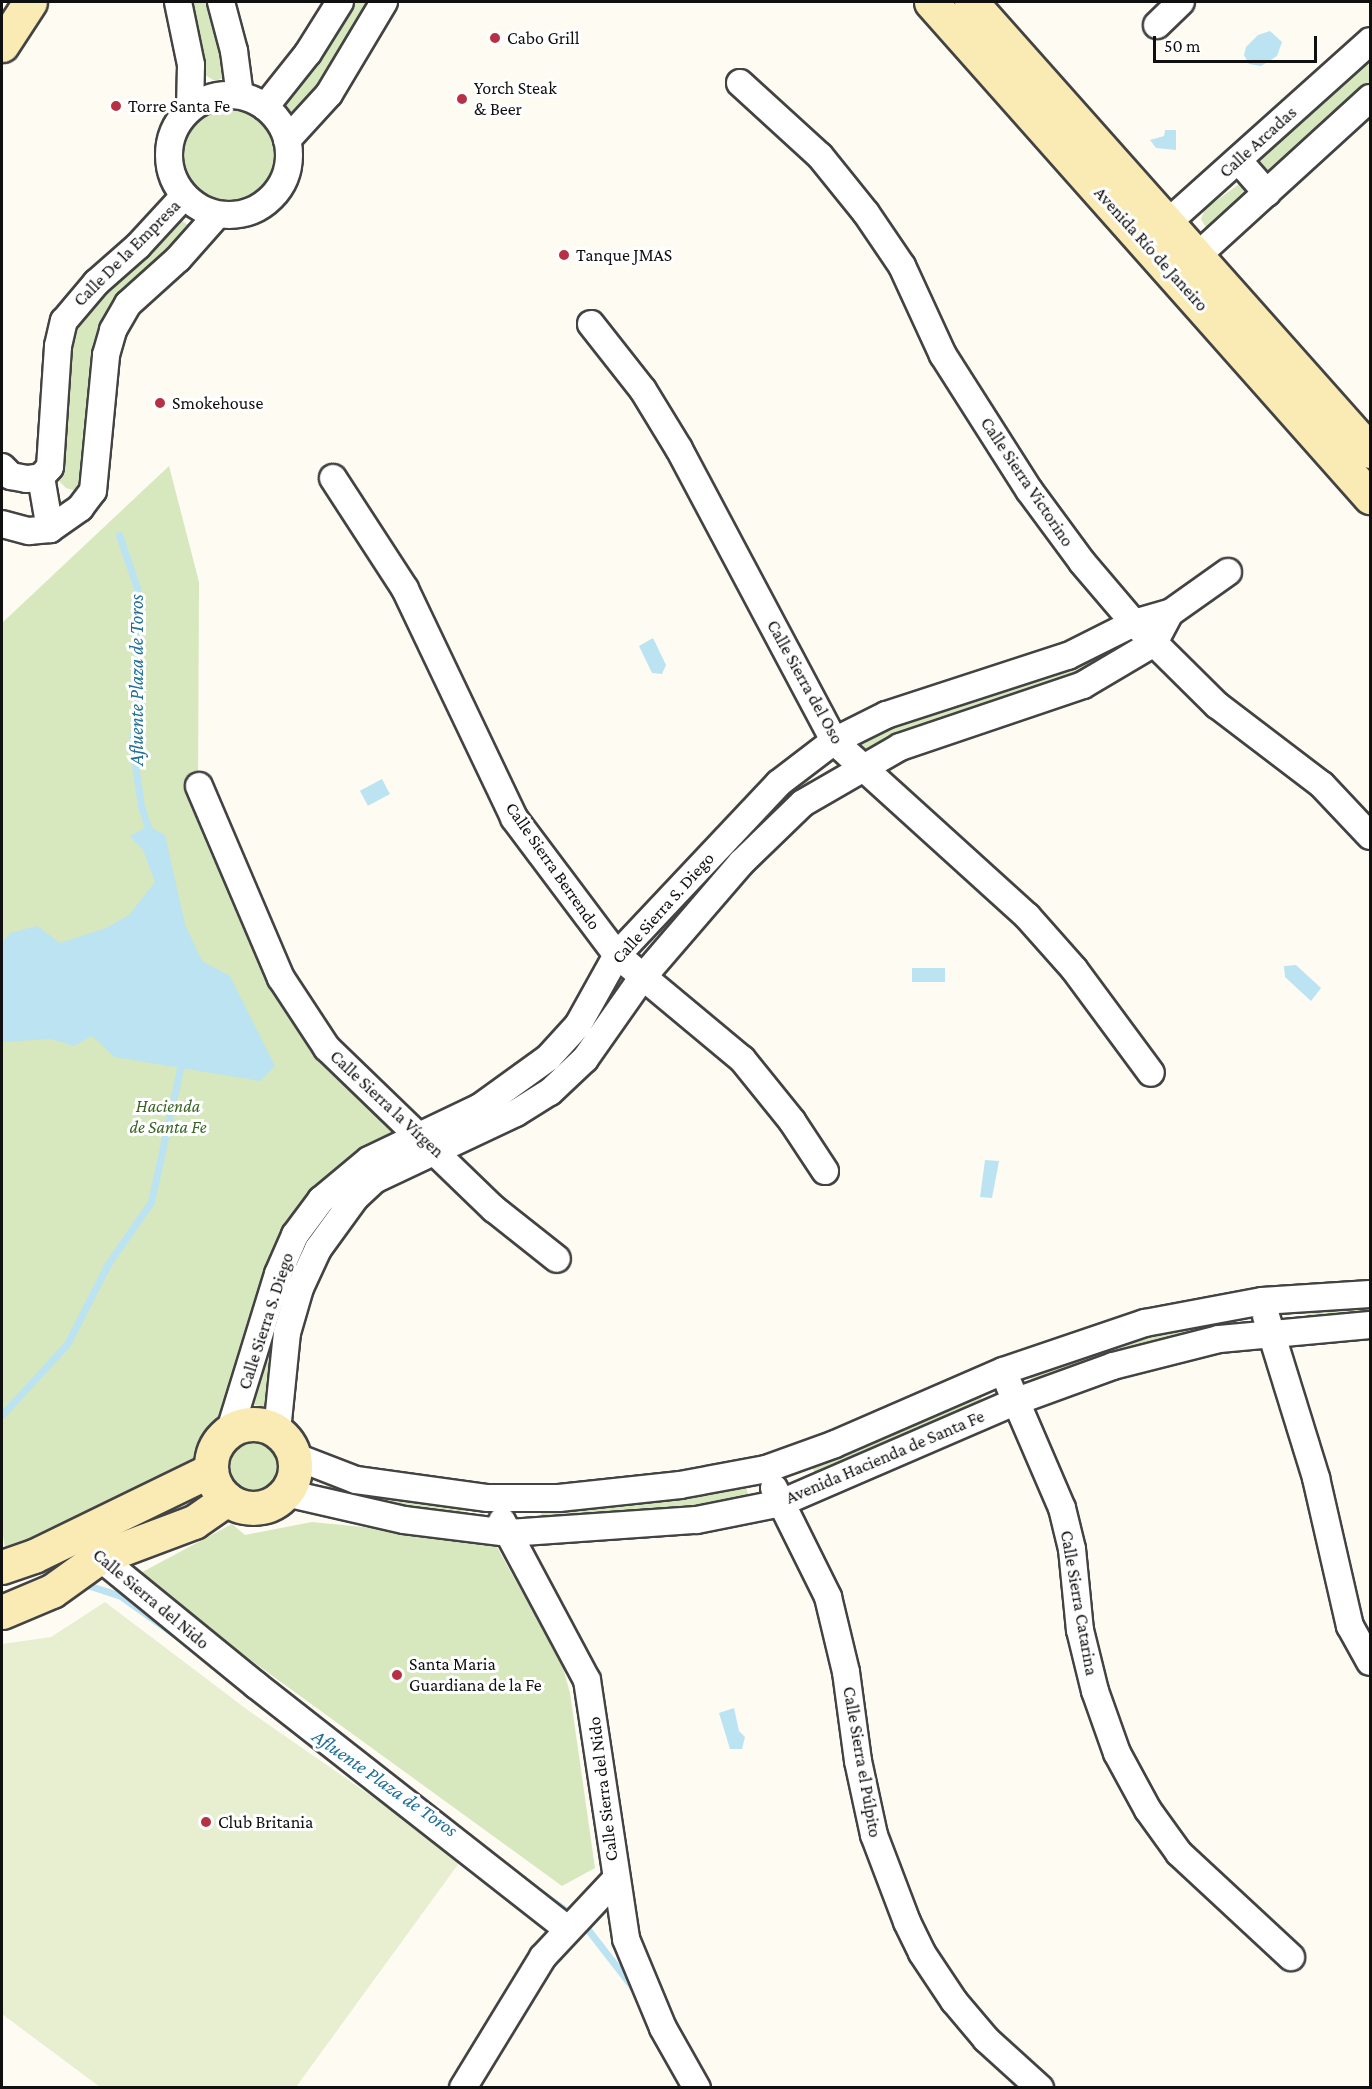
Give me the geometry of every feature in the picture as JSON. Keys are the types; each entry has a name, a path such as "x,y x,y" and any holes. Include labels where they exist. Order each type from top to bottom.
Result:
{"street":[{"path":"2,45 30,2"},
{"path":"178,2 191,65 190,108"},
{"path":"221,2 234,51 240,96"},
{"path":"265,107 308,53 340,2"},
{"path":"287,140 329,94 384,2"},
{"name":"Avenida Río de Janeiro","path":"931,2 1156,232"},
{"name":"Avenida Río de Janeiro","path":"971,2 1371,497"},
{"path":"1157,25 1181,2"},
{"name":"Calle Arcadas","path":"1156,232 1371,41"},
{"name":"Calle Sierra Victorino","path":"740,83 820,156 866,213 902,266 943,355 1023,481 1082,562 1134,623 1217,705 1322,786 1371,836"},
{"path":"240,96 265,107 279,122 287,140 289,160 284,180 272,197 257,209 237,215 217,215 199,208 184,196 169,160 174,132 190,108 208,98 240,96"},
{"path":"1186,266 1371,98"},
{"path":"1238,160 1267,193"},
{"name":"Calle De la Empresa","path":"41,477 53,457 58,346 64,321 96,282 138,246 184,196"},
{"name":"Calle De la Empresa","path":"50,529 80,508 93,490 113,330 128,304 178,259 217,215"},
{"name":"Avenida Río de Janeiro","path":"1186,266 1371,451"},
{"name":"Calle Sierra del Oso","path":"591,324 643,390 679,448 834,741 859,768 967,859 1027,916 1074,969 1151,1073"},
{"path":"2,467 12,476 41,477 50,529 29,531 2,524"},
{"name":"Calle Sierra Berrendo","path":"333,477 405,589 514,818 617,955 742,1059 792,1120 825,1171"},
{"name":"Calle Sierra S. Diego","path":"286,1444 286,1333 300,1288 318,1250 355,1198 374,1180 548,1058 579,1025 617,955 778,783 834,741 886,715 945,693 1068,656 1134,623 1170,613 1228,572"},
{"name":"Calle Sierra S. Diego","path":"230,1430 278,1274 295,1235 321,1200 369,1160 516,1113 550,1092 585,1059 642,978 741,863 803,802 859,768 959,724 1083,685 1154,643 1170,613"},
{"name":"Calle Sierra la Vírgen","path":"199,786 281,978 327,1048 494,1209 557,1259"},
{"name":"Avenida Hacienda de Santa Fe","path":"286,1444 356,1480 488,1498 559,1498 669,1486 766,1469 835,1444 1002,1371 1145,1323 1262,1300 1371,1294"},
{"path":"1262,1300 1270,1333 1316,1478 1350,1626 1371,1662"},
{"name":"Avenida Hacienda de Santa Fe","path":"286,1493 404,1520 509,1533 697,1520 781,1503 1017,1401 1170,1350 1270,1333 1371,1325"},
{"name":"Calle Sierra Catarina","path":"1002,1371 1062,1508 1072,1550 1080,1630 1095,1691 1117,1753 1148,1810 1179,1853 1291,1957"},
{"path":"254,1423 286,1444 294,1476 286,1493 257,1508 241,1507 227,1499 213,1481 211,1470 218,1442 230,1430 254,1423"},
{"name":"Calle Sierra el Púlpito","path":"766,1469 828,1597 846,1672 858,1761 874,1835 907,1922 922,1953 954,2001 986,2039 1040,2088"},
{"path":"211,1470 87,1546 52,1591 11,1609 3,1566 87,1546 194,1521 227,1499"},
{"name":"Calle Sierra del Nido","path":"488,1498 587,1680 603,1766 614,1881 626,1939 642,1982 697,2088"},
{"name":"Calle Sierra del Nido","path":"87,1546 567,1929"},
{"path":"463,2088 543,1957 614,1881"}],"green space":[{"path":"188,2 213,2 231,75 215,81 205,75 205,60"},
{"path":"350,2 374,2 337,65 300,115 291,115 282,104"},
{"path":"1370,53 1370,97 1277,180 1257,169 1261,156"},
{"path":"229,105 248,109 265,120 276,137 280,156 276,175 265,192 248,203 229,207 210,203 193,192 182,175 178,156 182,137 193,120 210,109"},
{"path":"1246,179 1258,192 1208,231 1201,219 1205,209"},
{"path":"175,216 191,227 186,240 117,305 80,492 66,488 58,480 65,347 75,311"},
{"name":"Hacienda de Santa Fe","path":"169,466 199,582 198,787 283,990 415,1134 318,1196 211,1460 9,1573 2,1529 2,623"},
{"path":"1105,646 1114,650 1114,665 865,760 854,745 898,722"},
{"path":"803,775 814,786 662,939 650,928"},
{"path":"354,1178 327,1230 273,1408 254,1405 287,1267 315,1214"},
{"path":"1308,1302 1370,1302 1370,1316 1308,1316"},
{"path":"1234,1313 1235,1328 1033,1384 1028,1370 1109,1344"},
{"path":"977,1388 984,1405 817,1479 809,1458"},
{"path":"252,1440 264,1440 281,1449 288,1460 290,1472 288,1484 281,1495 264,1504 252,1504 240,1499 231,1490 226,1478 226,1466 231,1454 240,1445"},
{"path":"743,1480 749,1496 679,1511 545,1523 538,1506"},
{"path":"328,1483 461,1503 466,1516 324,1496"},
{"path":"312,1522 493,1540 562,1664 570,1693 595,1868 562,1886 135,1576 232,1524 245,1535"},
{"name":"Club Britania","path":"105,1602 249,1711 462,1859 296,2087 100,2087 2,2014 2,1644 51,1637"}],"water":[{"path":"1270,31 1282,42 1277,56 1261,66 1249,64 1244,55 1246,47 1258,35"},
{"path":"1165,130 1176,130 1176,150 1156,148 1150,140 1164,136"},
{"path":"653,638 666,665 662,674 652,673 639,646"},
{"path":"382,779 390,794 368,806 360,791"},
{"path":"148,826 165,835 185,924 202,961 230,976 275,1066 260,1081 114,1057 92,1036 74,1046 50,1039 2,1042 2,944 10,933 37,926 60,943 106,928 129,915 155,882 143,850 130,836"},
{"path":"1296,965 1321,988 1311,1001 1285,977 1284,966"},
{"path":"912,968 945,968 945,982 912,982"},
{"path":"985,1160 999,1161 992,1198 980,1197"},
{"path":"734,1708 739,1731 745,1737 742,1749 730,1749 719,1713"}],"waterway":[{"name":"Afluente Plaza de Toros","path":"119,535 137,588 140,686 132,743 141,806 150,833"},
{"name":"Afluente Plaza de Toros","path":"2,1415 67,1344 108,1264 151,1202 182,1060"},
{"name":"Afluente Plaza de Toros","path":"81,1583 119,1595 178,1637"},
{"name":"Afluente Plaza de Toros","path":"540,1892 582,1922 637,1993"}],"place":[{"name":"Cabo Grill","path":"495,38"},
{"name":"Yorch Steak & Beer","path":"462,99"},
{"name":"Torre Santa Fe","path":"116,106"},
{"name":"Tanque JMAS","path":"564,255"},
{"name":"Smokehouse","path":"160,403"},
{"name":"Santa Maria Guardiana de la Fe","path":"397,1675"},
{"name":"Club Britania","path":"206,1822"}]}
